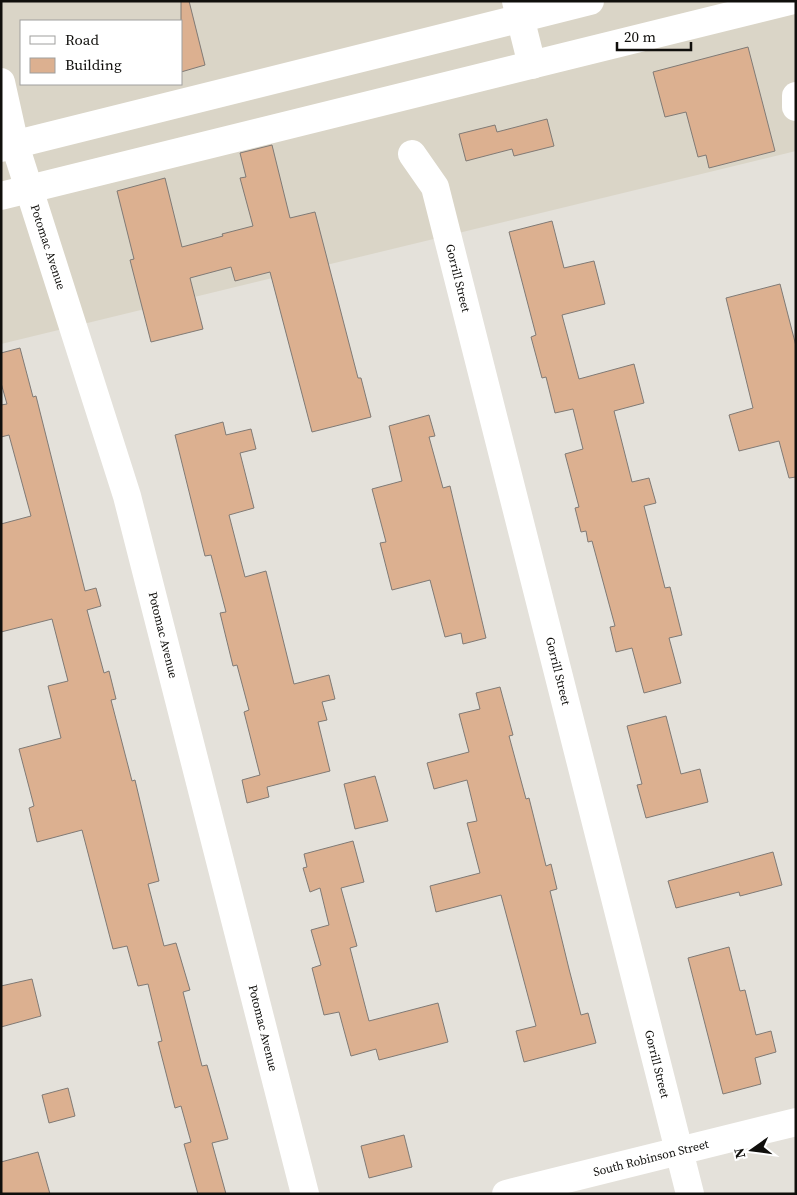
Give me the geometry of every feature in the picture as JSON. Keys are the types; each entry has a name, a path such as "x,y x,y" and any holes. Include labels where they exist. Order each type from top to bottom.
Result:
{"street":[{"path":"8,146 518,10 590,1"},
{"path":"1,196 790,1"},
{"path":"518,10 532,65"},
{"name":"Potomac Avenue","path":"1,82 8,146 29,189 128,496 305,1194"},
{"path":"796,96 796,108"},
{"name":"Gorrill Street","path":"412,154 435,186 690,1194"},
{"name":"South Robinson Street","path":"506,1194 796,1122"}],"shaded area":[{"path":"1,1 796,1 796,151 1,344"}],"building":[{"path":"181,1 189,1 205,65 182,72 182,20"},
{"path":"748,47 775,151 709,168 706,155 698,157 686,112 665,117 653,72"},
{"path":"547,119 554,146 514,156 512,149 466,161 459,134 495,125 497,132"},
{"path":"272,145 290,218 315,212 358,378 361,378 371,417 312,432 270,272 235,281 231,267 190,278 203,329 151,342 130,260 134,259 117,191 165,178 182,247 223,236 222,234 253,226 240,178 246,177 240,153"},
{"path":"552,221 564,268 594,261 605,304 562,315 579,379 634,364 644,403 614,411 632,482 649,478 656,503 644,506 665,588 670,587 682,635 669,638 681,683 644,693 632,648 616,652 610,627 615,626 592,541 588,542 586,531 581,532 575,508 579,507 565,454 583,449 573,409 555,413 546,377 542,378 531,337 536,335 509,232"},
{"path":"780,284 796,346 796,477 789,478 779,441 739,451 729,415 753,408 726,298"},
{"path":"20,348 33,397 36,396 85,591 96,588 101,606 87,610 104,673 109,671 116,699 111,700 132,781 135,780 159,881 148,884 164,946 176,943 190,990 183,992 202,1066 207,1065 228,1139 212,1143 226,1194 198,1194 184,1144 191,1142 181,1106 175,1108 158,1042 162,1041 148,984 138,986 127,946 113,949 82,830 37,842 29,808 34,806 19,749 61,738 48,686 68,681 52,619 1,632 1,524 31,516 9,435 1,437 1,405 7,404 1,383 1,353"},
{"path":"429,415 435,436 429,437 443,488 450,486 486,638 463,644 461,633 445,637 430,580 392,590 380,543 386,542 372,489 402,481 389,426"},
{"path":"223,422 226,435 251,429 256,449 240,453 254,508 229,515 245,577 266,571 294,684 329,675 335,699 322,702 327,720 318,722 330,771 267,787 269,797 247,803 242,780 260,775 244,712 249,710 237,665 233,666 220,613 226,612 211,555 205,556 175,435"},
{"path":"500,687 513,735 509,736 526,799 529,798 546,866 551,864 557,889 550,891 581,1015 588,1013 596,1043 524,1062 516,1031 536,1026 501,895 436,912 430,886 480,873 467,823 477,821 467,780 434,789 427,763 469,752 459,714 480,709 476,693"},
{"path":"666,716 681,774 700,769 708,802 646,818 637,785 642,784 627,726"},
{"path":"375,776 388,821 355,829 344,784"},
{"path":"353,841 364,882 341,888 357,946 350,948 369,1021 438,1003 448,1042 379,1060 376,1049 351,1056 339,1012 324,1015 312,968 321,965 311,930 329,925 320,888 310,892 303,868 307,867 304,854"},
{"path":"773,852 782,885 740,896 739,892 676,908 668,881"},
{"path":"729,947 740,991 745,990 756,1035 771,1031 776,1052 755,1058 761,1084 723,1094 688,958"},
{"path":"32,979 41,1016 1,1027 1,986"},
{"path":"68,1088 75,1116 49,1123 42,1095"},
{"path":"404,1135 412,1167 369,1178 361,1146"},
{"path":"38,1152 50,1194 1,1194 1,1162"}]}
